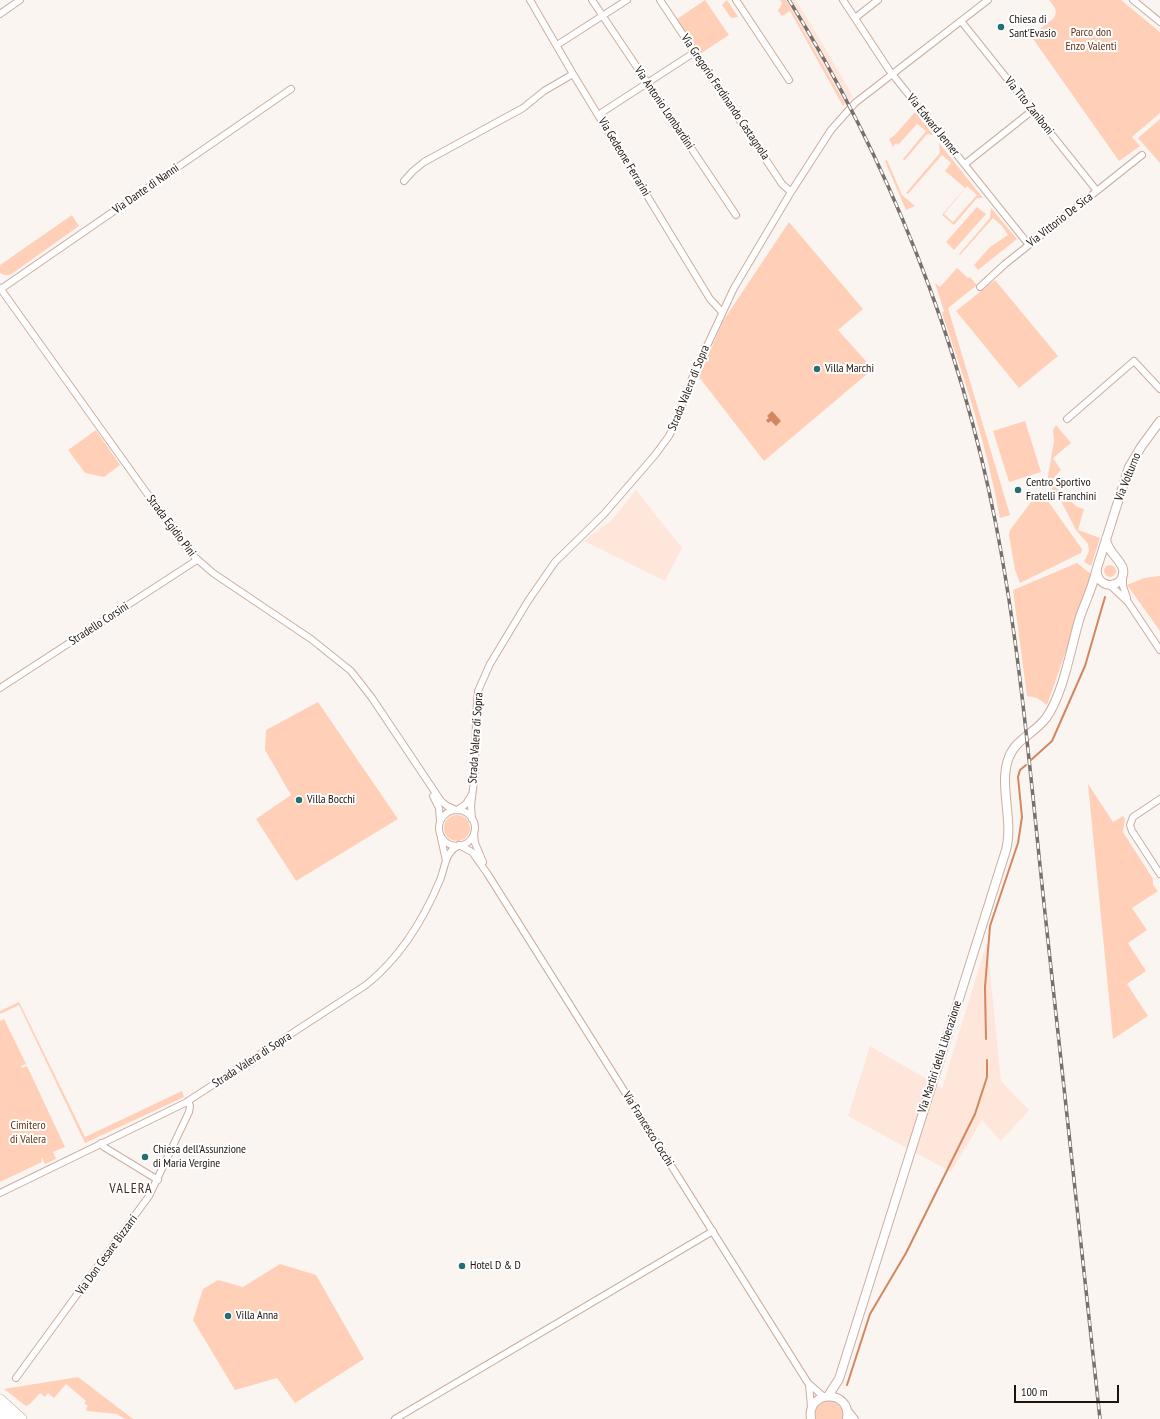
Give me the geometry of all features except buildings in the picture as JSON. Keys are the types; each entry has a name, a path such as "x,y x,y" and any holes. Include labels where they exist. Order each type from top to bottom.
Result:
{"highway":[{"path":"0,1400 21,1419"},
{"path":"0,1412 8,1419"}],"street":[{"path":"0,14 20,0"},
{"name":"Via Gedeone Ferrarini","path":"530,0 573,74 710,299 722,312"},
{"name":"Via Antonio Lombardini","path":"592,0 736,216"},
{"path":"557,45 627,0"},
{"name":"Via Gregorio Ferdinando Castagnola","path":"660,0 782,184 791,192"},
{"path":"736,0 789,80"},
{"name":"Via Edward Jenner","path":"843,0 892,74 1029,245"},
{"path":"855,18 878,0"},
{"name":"Strada Valera di Sopra","path":"0,1193 188,1101 357,991 381,972 401,949 417,927 435,891 451,850 469,841 474,830 472,819 472,792 476,764 476,703 480,686 486,670 544,576 555,562 604,514 667,440 676,424 693,376 734,288 821,144 840,119 855,103 988,0"},
{"path":"1133,0 1160,22"},
{"name":"Via Tito Zaniboni","path":"961,21 1097,191"},
{"path":"598,114 695,52"},
{"path":"404,181 424,162 523,108 544,91 573,74"},
{"name":"Via Dante di Nanni","path":"0,289 291,88"},
{"path":"965,164 1033,110"},
{"name":"Via Vittorio De Sica","path":"980,287 1029,245 1142,155"},
{"name":"Strada Egidio Pini","path":"0,289 180,540 197,560 311,639 346,666 372,698 442,803 456,810"},
{"path":"1067,419 1134,361 1160,389"},
{"name":"Via Volturno","path":"1025,737 1037,728 1047,717 1057,694 1086,599 1094,582 1106,539 1131,463 1160,421"},
{"path":"1106,539 1110,552 1123,567 1123,586 1128,602"},
{"path":"1117,560 1108,558 1097,568 1099,580 1110,585 1128,602 1160,650"},
{"name":"Stradello Corsini","path":"0,688 197,560"},
{"name":"Via Volturno","path":"1079,626 1093,593 1100,587 1118,583 1123,576"},
{"name":"Via Martiri della Liberazione","path":"847,1419 846,1406 840,1394 839,1380 1006,850 1009,828 1005,776 1006,764 1013,749 1025,737"},
{"name":"Strada Egidio Pini","path":"427,780 439,808 439,824"},
{"name":"Strada Valera di Sopra","path":"439,824 445,814 466,804 472,792"},
{"path":"1160,799 1130,821 1130,828 1160,874"},
{"path":"456,810 467,813 472,819"},
{"path":"439,824 446,862"},
{"name":"Via Francesco Cocchi","path":"474,830 475,844 488,874"},
{"path":"440,836 449,844 459,846"},
{"name":"Via Francesco Cocchi","path":"459,846 471,850 488,874 808,1383 811,1397 811,1416"},
{"name":"Via Don Cesare Bizzarri","path":"16,1378 145,1203 158,1180 188,1112 190,1106 188,1101"},
{"path":"101,1143 158,1180"},
{"path":"395,1419 713,1231"},
{"name":"Via Martiri della Liberazione","path":"811,1416 816,1401 826,1396 839,1380"},
{"name":"Via Francesco Cocchi","path":"808,1383 826,1396"},
{"path":"826,1396 837,1398 846,1406 855,1419"}],"shaded area":[{"path":"786,0 796,0 834,63 853,97 845,104"},
{"path":"772,411 781,421 776,426 771,421 768,423 766,420 769,418 767,416"},
{"path":"636,490 682,548 665,581 584,541 611,521"},
{"path":"987,942 1001,1081 1029,1110 1001,1141 982,1120 951,1172 848,1116 870,1046 942,1088"}],"green space":[{"path":"705,0 729,35 700,54 677,19"},
{"path":"727,0 738,17 731,18 722,5"},
{"path":"780,0 786,0 845,104 843,106 790,11 782,16 778,11 782,3"},
{"name":"Parco don Enzo Valenti","path":"1049,0 1121,0 1160,32 1160,113 1132,137 1140,146 1119,161 1031,36 1054,18 1056,13 1055,9"},
{"path":"915,112 933,135 927,134 904,161 903,159 926,131 917,124 898,145 896,143 893,147 889,139 894,136"},
{"path":"1160,119 1160,163 1138,138"},
{"path":"939,143 983,198 977,198 954,225 942,215 965,188 945,171 951,163 942,155 908,194 906,193 940,153","holes":["967,186 977,195 953,222 944,214"]},
{"path":"887,160 902,195 915,206 906,210 885,161"},
{"path":"977,207 986,214 954,250 946,242"},
{"path":"991,208 1017,239 978,270 974,265 990,247 1008,235 1002,226 993,218 960,255 959,254 990,218"},
{"path":"72,215 79,226 10,275 0,273 0,265"},
{"path":"789,222 863,309 838,330 873,369 764,461 699,377 723,321"},
{"path":"957,268 968,278 970,277 977,285 948,308 1010,515 1000,518 989,465 967,389 942,313 944,311 935,283 940,287"},
{"path":"995,280 1058,356 1019,388 956,311"},
{"path":"1025,421 1041,472 1009,482 993,431"},
{"path":"1056,425 1071,443 1053,458 1061,470 1050,482 1077,507 1084,509 1078,530 1100,538 1091,566 1084,562 1089,551 1088,544 1076,530 1061,501 1047,482 1054,441 1053,430"},
{"path":"96,430 120,465 104,477 85,473 68,450"},
{"path":"1042,493 1082,549 1081,553 1020,583 1015,570 1009,535 1010,530 1031,502"},
{"path":"1077,563 1091,574 1089,585 1047,705 1037,698 1027,696 1013,590"},
{"path":"1108,565 1112,565 1116,571 1112,577 1108,577 1104,573 1104,569"},
{"path":"1160,576 1160,631 1127,585 1144,578"},
{"path":"318,702 398,819 296,881 256,819 291,795 265,750 266,730"},
{"path":"1088,784 1113,822 1123,816 1125,819 1123,832 1153,879 1153,885 1158,891 1132,908 1147,930 1128,943 1146,971 1127,984 1148,1016 1113,1039"},
{"path":"457,815 466,819 470,828 466,837 457,841 448,837 444,828 448,819"},
{"path":"19,1002 85,1137 182,1091 184,1097 85,1143 19,1005 0,1014 0,1011"},
{"name":"Cimitero di Valera","path":"4,1019 26,1064 21,1066 22,1068 27,1066 65,1147 53,1152 56,1159 45,1164 41,1158 42,1162 0,1182 0,1021"},
{"path":"280,1264 316,1275 364,1359 295,1403 277,1378 235,1390 193,1320 203,1289 218,1280 243,1287"},
{"path":"78,1377 133,1419 125,1419 117,1414 87,1411 86,1409 88,1406 84,1403 86,1401 66,1384 54,1398 48,1393 45,1397 40,1393 30,1404 26,1406 4,1389"},
{"path":"829,1401 838,1404 842,1409 843,1419 816,1419 816,1412 820,1404"}],"waterway":[{"path":"1031,760 1052,741 1085,666 1105,597"},
{"path":"986,1039 985,987 990,926 1018,843 1022,817 1018,777 1020,770 1026,765"},
{"path":"847,1385 870,1314 906,1253 975,1114 987,1077 987,1060"}],"railway":[{"path":"789,0 825,61 889,188 941,320 963,388 981,456 1005,573 1019,670 1100,1419"}],"place":[{"name":"Chiesa di Sant'Evasio","path":"1001,27"},
{"name":"Villa Marchi","path":"817,369"},
{"name":"Centro Sportivo Fratelli Franchini","path":"1018,490"},
{"name":"Villa Bocchi","path":"299,800"},
{"name":"Chiesa dell'Assunzione di Maria Vergine","path":"145,1157"},
{"name":"Hotel D & D","path":"462,1266"},
{"name":"Villa Anna","path":"228,1316"}],"district":[{"name":"VALERA","path":"131,1189"}]}
